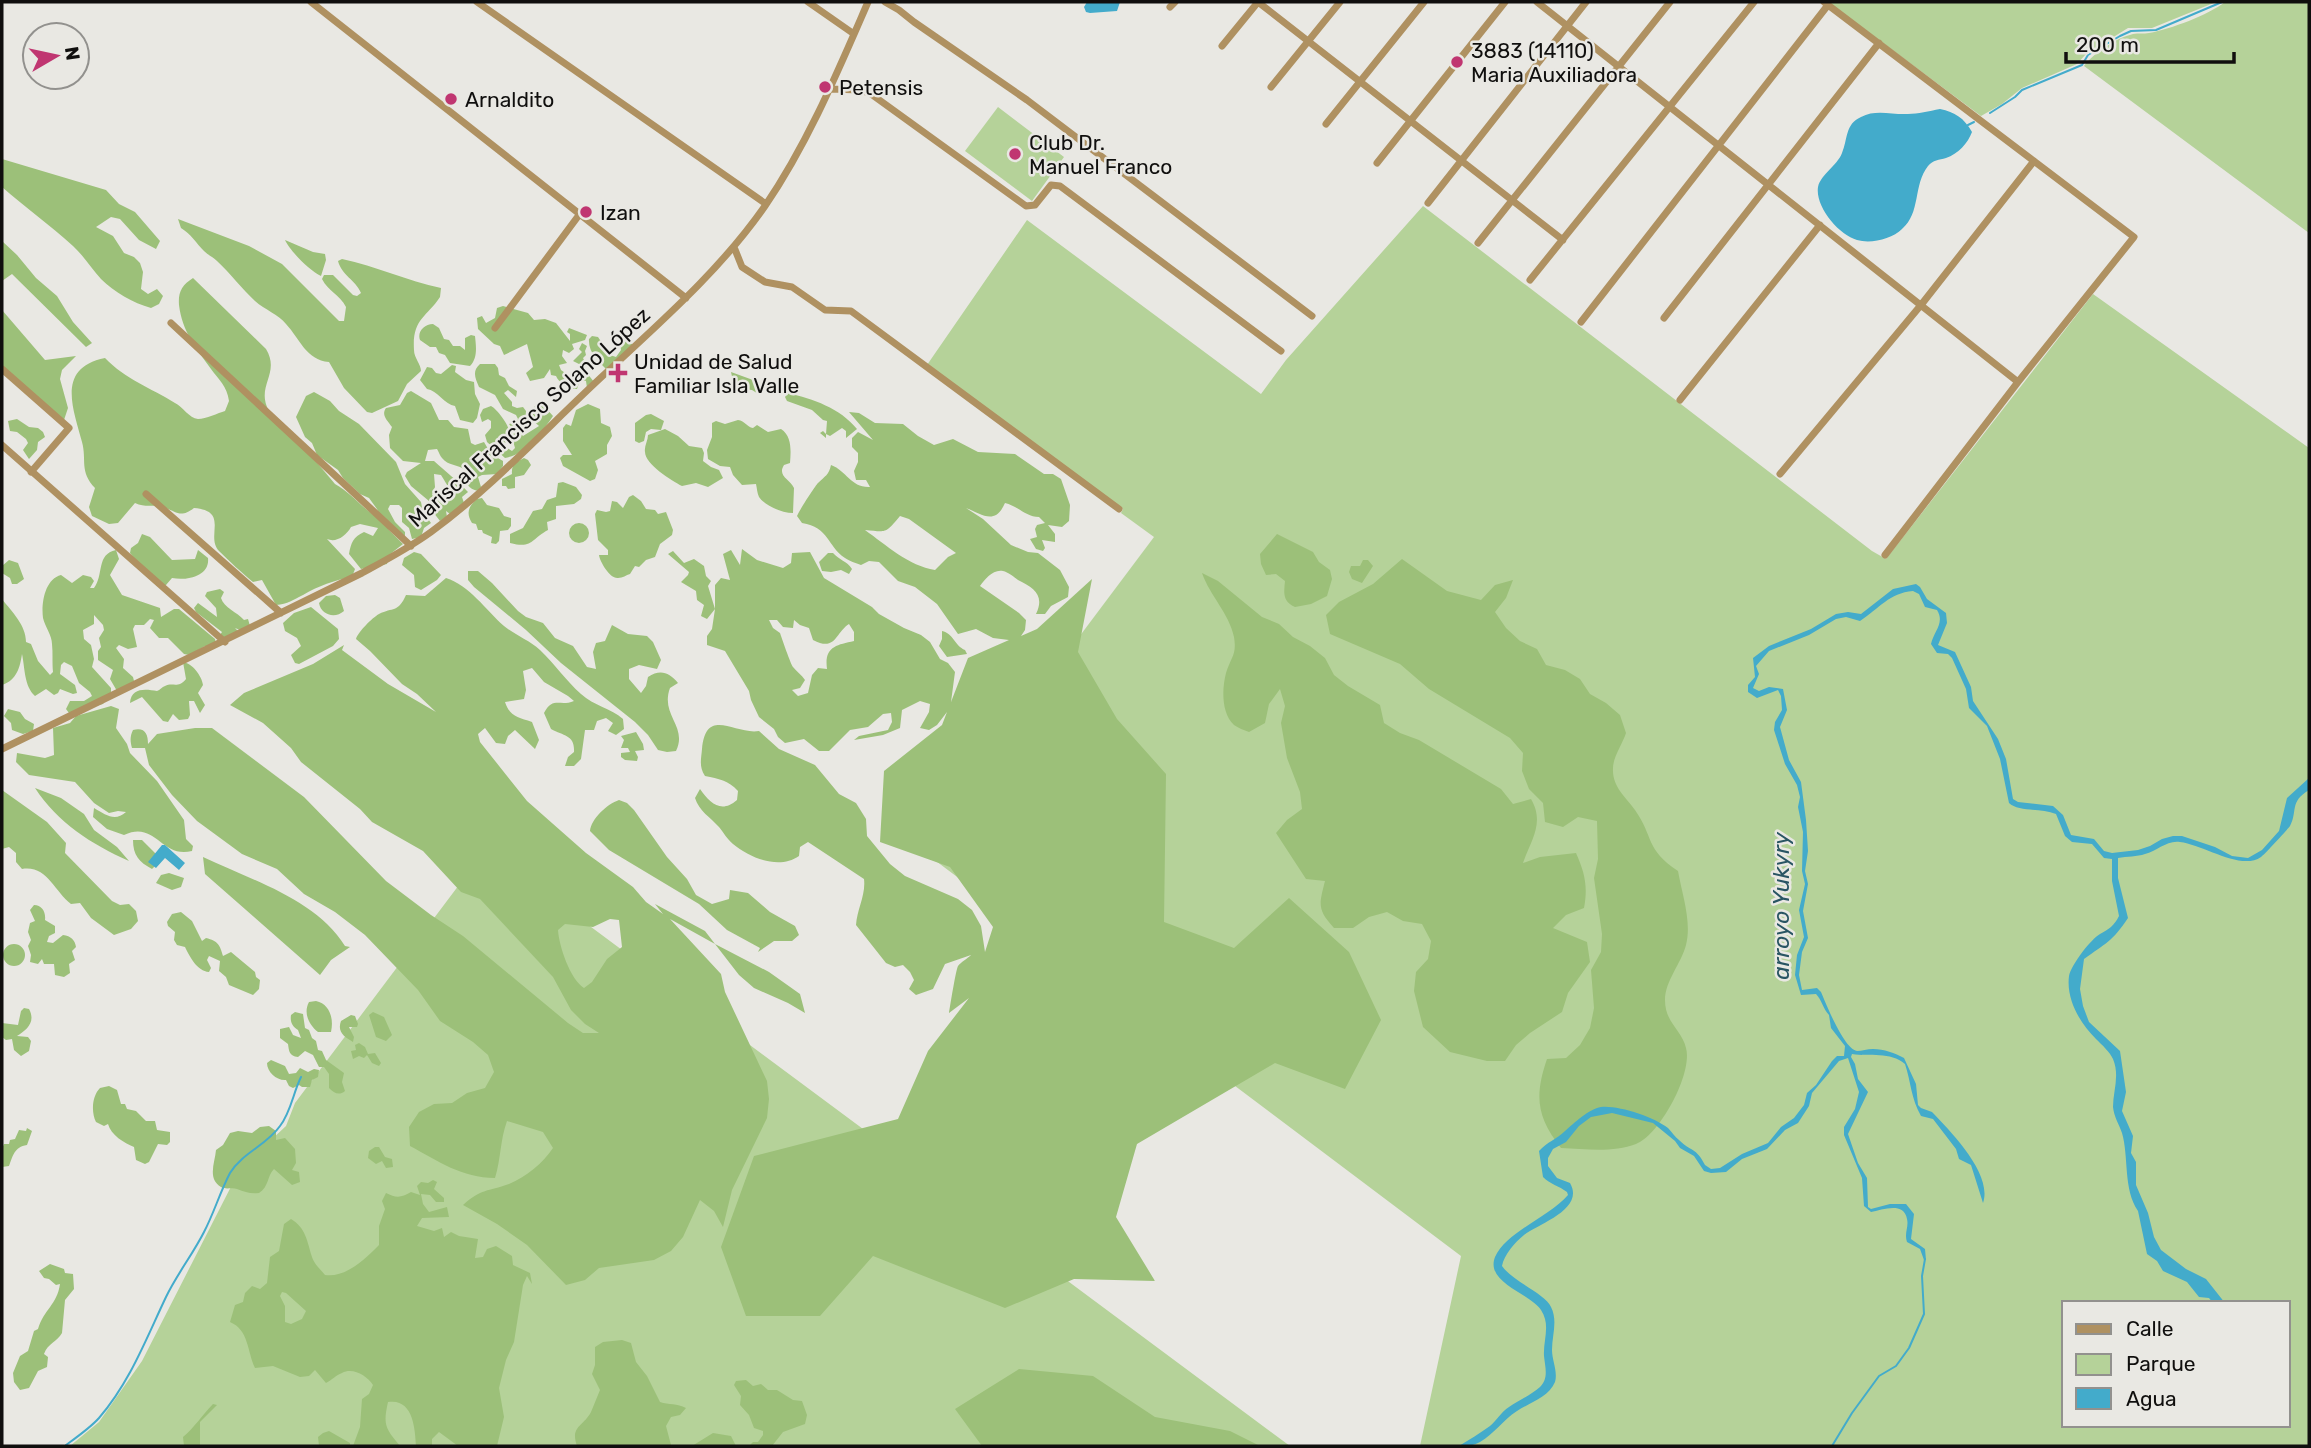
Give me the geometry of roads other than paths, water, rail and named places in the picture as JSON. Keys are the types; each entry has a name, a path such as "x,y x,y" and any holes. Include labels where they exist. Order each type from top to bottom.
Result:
{"street":[{"path":"312,2 686,298"},
{"path":"477,2 766,204"},
{"path":"808,2 854,34"},
{"name":"Mariscal Francisco Solano López","path":"2,749 225,642 411,546 477,493 648,336 734,247 766,204 815,120 868,2"},
{"path":"884,2 900,10 1027,100 1312,316"},
{"path":"1222,46 1258,2 1563,240"},
{"path":"1271,87 1340,2"},
{"path":"1326,124 1424,2"},
{"path":"1377,163 1505,2"},
{"path":"1537,2 2018,382"},
{"path":"1428,203 1586,2"},
{"path":"1478,243 1670,2"},
{"path":"1530,280 1754,2"},
{"path":"1581,322 1826,3 2134,237 1885,555"},
{"path":"1664,318 1879,43"},
{"path":"829,89 861,90 871,94 1026,206 1035,205 1051,185 1060,186 1280,351"},
{"path":"1780,474 1921,305 2034,161"},
{"path":"495,328 579,215"},
{"path":"1680,400 1820,225"},
{"path":"734,247 743,267 765,282 792,287 825,310 851,311 1119,509"},
{"path":"171,323 411,546"},
{"path":"2,369 69,428 30,472"},
{"path":"2,445 225,642"},
{"path":"146,494 281,613"}],"water":[{"path":"1087,2 1120,2 1117,11 1090,13 1086,12 1084,7"},
{"path":"1940,109 1959,116 1972,132 1958,151 1928,166 1920,182 1915,207 1908,222 1893,236 1875,241 1857,240 1843,232 1824,211 1818,187 1822,178 1840,158 1852,124 1872,113 1912,114"},
{"path":"1916,584 1927,599 1946,613 1947,623 1938,645 1955,652 1971,687 1973,701 1998,739 2006,759 2013,799 2053,806 2063,815 2071,835 2094,839 2104,851 2112,853 2138,850 2162,839 2182,836 2232,856 2248,858 2262,850 2279,831 2287,798 2309,778 2309,790 2296,803 2290,826 2261,857 2243,861 2190,844 2175,842 2142,855 2118,858 2118,878 2128,918 2113,937 2084,959 2080,989 2089,1022 2120,1051 2126,1092 2122,1111 2133,1136 2131,1153 2136,1162 2136,1185 2148,1213 2154,1237 2161,1250 2186,1269 2206,1279 2223,1301 2199,1297 2187,1282 2163,1271 2157,1261 2147,1254 2138,1211 2130,1193 2122,1133 2114,1111 2115,1065 2110,1054 2090,1033 2072,1002 2069,976 2077,959 2119,916 2112,881 2112,859 2104,858 2092,844 2072,842 2065,836 2056,814 2018,808 2009,803 2000,759 1987,726 1969,708 1966,689 1952,658 1948,654 1937,653 1931,644 1940,619 1937,610 1925,607 1919,594 1913,591 1905,592 1891,598 1860,621 1846,617 1836,619 1809,635 1769,651 1756,666 1759,674 1753,688 1759,691 1769,687 1783,689 1787,710 1780,727 1789,760 1801,782 1808,851 1805,871 1808,884 1803,911 1808,938 1802,952 1799,975 1802,990 1817,988 1821,992 1836,1025 1852,1048 1857,1051 1881,1050 1904,1058 1916,1084 1918,1105 1932,1112 1940,1120 1976,1167 1982,1179 1983,1203 1971,1165 1959,1159 1956,1149 1933,1119 1921,1116 1905,1064 1893,1057 1852,1054 1858,1079 1868,1092 1848,1134 1858,1163 1867,1178 1868,1207 1871,1209 1890,1204 1906,1204 1914,1214 1911,1239 1925,1249 1926,1260 1920,1249 1907,1242 1907,1219 1902,1210 1892,1208 1871,1212 1864,1206 1862,1178 1844,1135 1844,1127 1855,1109 1859,1092 1848,1058 1839,1061 1812,1093 1809,1106 1798,1123 1785,1130 1767,1149 1742,1159 1726,1172 1704,1171 1694,1156 1680,1148 1653,1123 1612,1113 1591,1117 1579,1126 1566,1142 1553,1149 1548,1158 1548,1166 1557,1178 1570,1183 1573,1192 1571,1200 1559,1214 1521,1238 1507,1253 1502,1266 1513,1277 1543,1297 1551,1307 1554,1323 1552,1350 1555,1382 1544,1396 1512,1415 1485,1439 1472,1445 1459,1446 1490,1426 1506,1409 1536,1390 1545,1380 1544,1316 1535,1304 1502,1281 1494,1266 1495,1257 1508,1240 1568,1195 1543,1177 1539,1151 1587,1113 1596,1108 1608,1107 1636,1113 1662,1124 1696,1152 1705,1165 1711,1169 1720,1168 1742,1154 1768,1143 1781,1127 1794,1118 1804,1105 1807,1093 1816,1085 1832,1061 1837,1056 1844,1056 1845,1046 1831,1028 1829,1015 1820,999 1816,994 1801,995 1795,975 1797,955 1804,937 1799,910 1805,884 1802,871 1803,832 1797,785 1785,764 1774,730 1782,710 1781,696 1778,690 1757,698 1748,692 1748,685 1755,677 1753,658 1769,646 1811,629 1836,614 1861,614 1893,589"},
{"path":"162,845 185,863 179,870 165,858 156,868 148,862"}],"waterway":[{"path":"1990,113 2022,90 2082,65 2088,55 2120,36 2131,31 2156,30 2222,2"},
{"path":"1968,125 1974,122"},
{"path":"66,1445 95,1422 120,1390 170,1289 204,1232 230,1173 241,1160 275,1133 287,1115 301,1077"},
{"path":"1832,1446 1879,1376 1896,1366 1909,1348 1924,1314 1922,1276 1925,1259"}],"place":[{"name":"3883 (14110) Maria Auxiliadora","path":"1457,62"},
{"name":"Petensis","path":"825,87"},
{"name":"Arnaldito","path":"451,99"},
{"name":"Club Dr. Manuel Franco","path":"1015,154"},
{"name":"Izan","path":"586,212"},
{"name":"Unidad de Salud Familiar Isla Valle","path":"618,373"}],"water label":[{"name":"arroyo Yukyry","path":"1781,906"}]}
